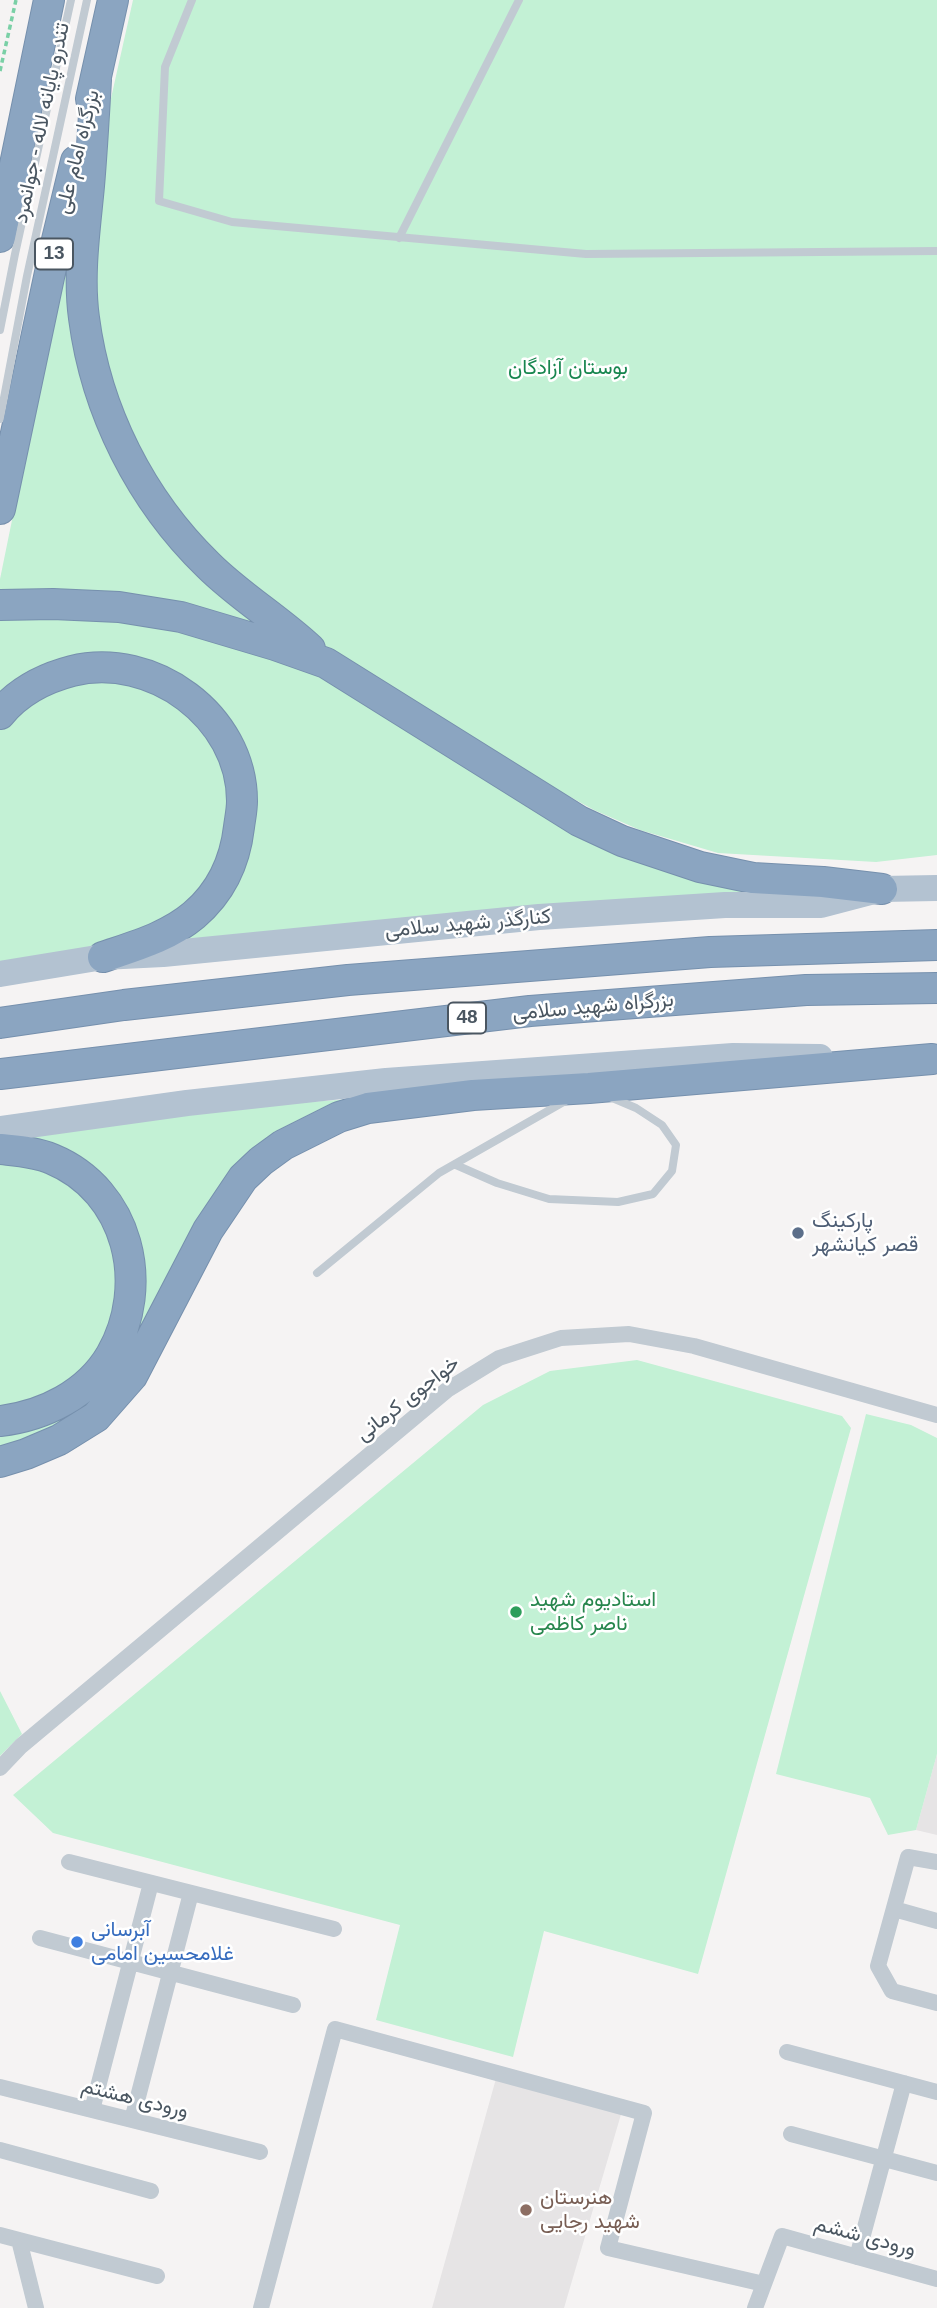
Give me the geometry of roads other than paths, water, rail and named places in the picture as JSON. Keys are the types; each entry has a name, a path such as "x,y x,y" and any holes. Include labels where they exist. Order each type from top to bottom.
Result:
{"highway":[{"path":"0,237 49,0"},
{"name":"بزرگراه امام علی","path":"0,509 56,244 113,0"},
{"path":"0,168 34,68"},
{"path":"96,80 83,253 83,317 92,361 113,424 147,491 172,526 208,565 326,663 579,821 622,841 700,867 753,878 882,889"},
{"path":"0,605 119,607 181,617 326,663"},
{"path":"0,714 37,684 56,675 82,668 127,669 150,675 192,699 216,724 233,756 242,800 237,842 231,864 221,884 194,914 175,928 161,936 103,957"},
{"name":"48","path":"0,1023 124,1005 348,980 709,952 937,946"},
{"name":"بزرگراه شهید سلامی","path":"0,1074 530,1011 806,990 937,988"},
{"path":"0,1462 59,1440 96,1417 132,1376 202,1240 243,1178 283,1145 339,1116 368,1108 472,1095 589,1088 935,1058"},
{"path":"0,1149 37,1154 54,1160 78,1173 101,1194 123,1230 128,1250 130,1288 120,1337 110,1357 94,1376 55,1407 21,1418 0,1421"}],"main road":[{"name":"کنارگذر شهید سلامی","path":"0,974 103,957 163,954 538,917 725,905 821,905 882,889 937,888"},
{"path":"0,1129 187,1103 386,1081 596,1064 733,1055 935,1058"}],"street":[{"name":"خواجوی کرمانی","path":"0,1768 32,1737 380,1445 447,1390 499,1358 561,1338 629,1334 694,1346 937,1415"},
{"path":"937,1862 908,1857 878,1966 892,1991 937,2003"},
{"path":"69,1862 334,1929"},
{"path":"92,2110 151,1883"},
{"path":"132,2120 191,1893"},
{"path":"894,1909 937,1921"},
{"path":"40,1938 293,2005"},
{"path":"261,2308 335,2029 644,2113 608,2248 764,2284 755,2308"},
{"path":"787,2052 937,2092"},
{"path":"857,2257 904,2083"},
{"name":"ورودی هشتم","path":"0,2087 260,2152"},
{"path":"791,2134 937,2173"},
{"path":"0,2150 151,2191"},
{"path":"0,2235 157,2276"},
{"name":"ورودی ششم","path":"764,2284 782,2236 937,2278"},
{"path":"19,2240 36,2308"}],"lane":[{"path":"0,330 71,0"},
{"name":"تندرو پایانه لاله - جوانمرد","path":"0,419 27,276 87,0"},
{"path":"191,0 165,67 159,201 232,222 586,254 937,251"},
{"path":"399,238 519,0"},
{"path":"317,1273 439,1173 589,1088 636,1108 662,1125 676,1145 672,1171 653,1194 618,1202 549,1199 496,1182 456,1165"}],"place":[{"name":"پارکینگ قصر کیانشهر","path":"798,1233"},
{"name":"استادیوم شهید ناصر کاظمی","path":"516,1612"},
{"name":"آبرسانی غلامحسین امامی","path":"77,1942"},
{"name":"هنرستان شهید رجایی","path":"526,2210"}],"park label":[{"name":"بوستان آزادگان","path":"568,368"}]}
